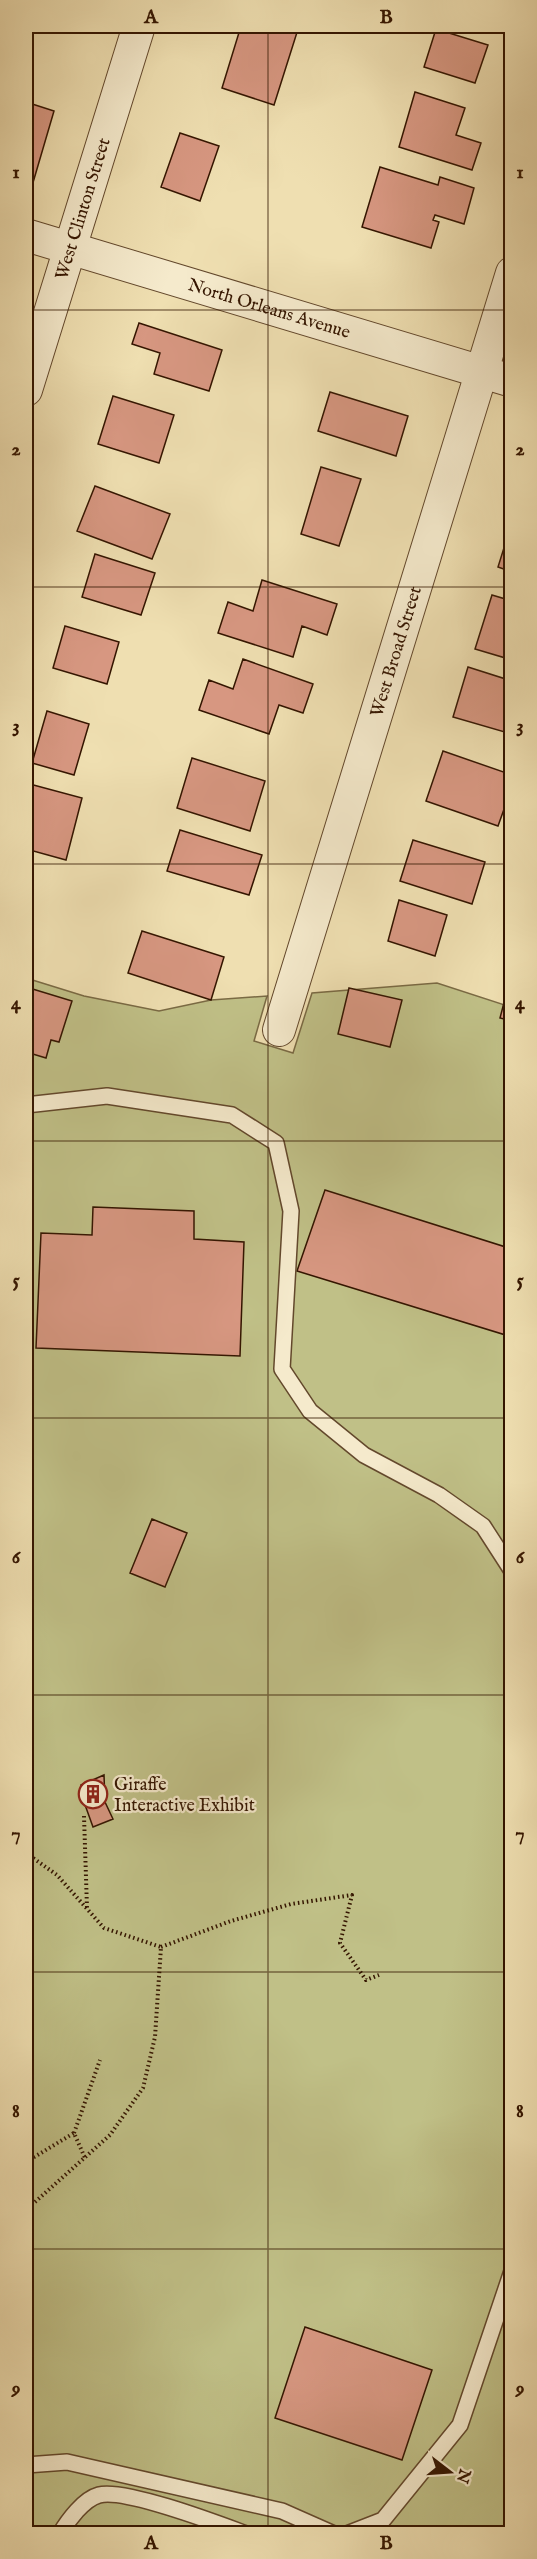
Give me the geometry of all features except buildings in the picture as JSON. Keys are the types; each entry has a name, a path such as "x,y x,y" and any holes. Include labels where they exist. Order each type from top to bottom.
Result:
{"street":[{"name":"West Clinton Street","path":"26,390 139,26"},
{"name":"North Orleans Avenue","path":"26,235 512,381"},
{"name":"West Broad Street","path":"279,1030 512,273"}],"lane":[{"path":"26,1105 106,1096 118,1097 232,1115 276,1143 291,1211 282,1369 310,1411 364,1455 440,1496 483,1526 512,1571"},
{"path":"346,2534 383,2520 460,2425 512,2271"},
{"path":"26,2465 67,2462 282,2511 334,2534"},
{"path":"60,2534 82,2506 99,2495 114,2494 167,2506 246,2534"}],"path":[{"path":"84,1816 87,1909"},
{"path":"26,1853 57,1875 104,1928 161,1947 231,1921 291,1904 352,1895 340,1943 366,1980 379,1975"},
{"path":"26,2210 110,2135 142,2088 155,2037 161,1947"},
{"path":"26,2162 74,2133 100,2060"},
{"path":"74,2133 85,2158"}],"green space":[{"path":"26,978 84,996 159,1011 211,1000 267,996 254,1041 293,1053 312,993 437,983 511,1007 511,2533 26,2533"}],"place":[{"name":"Giraffe Interactive Exhibit","path":"93,1794"}]}
